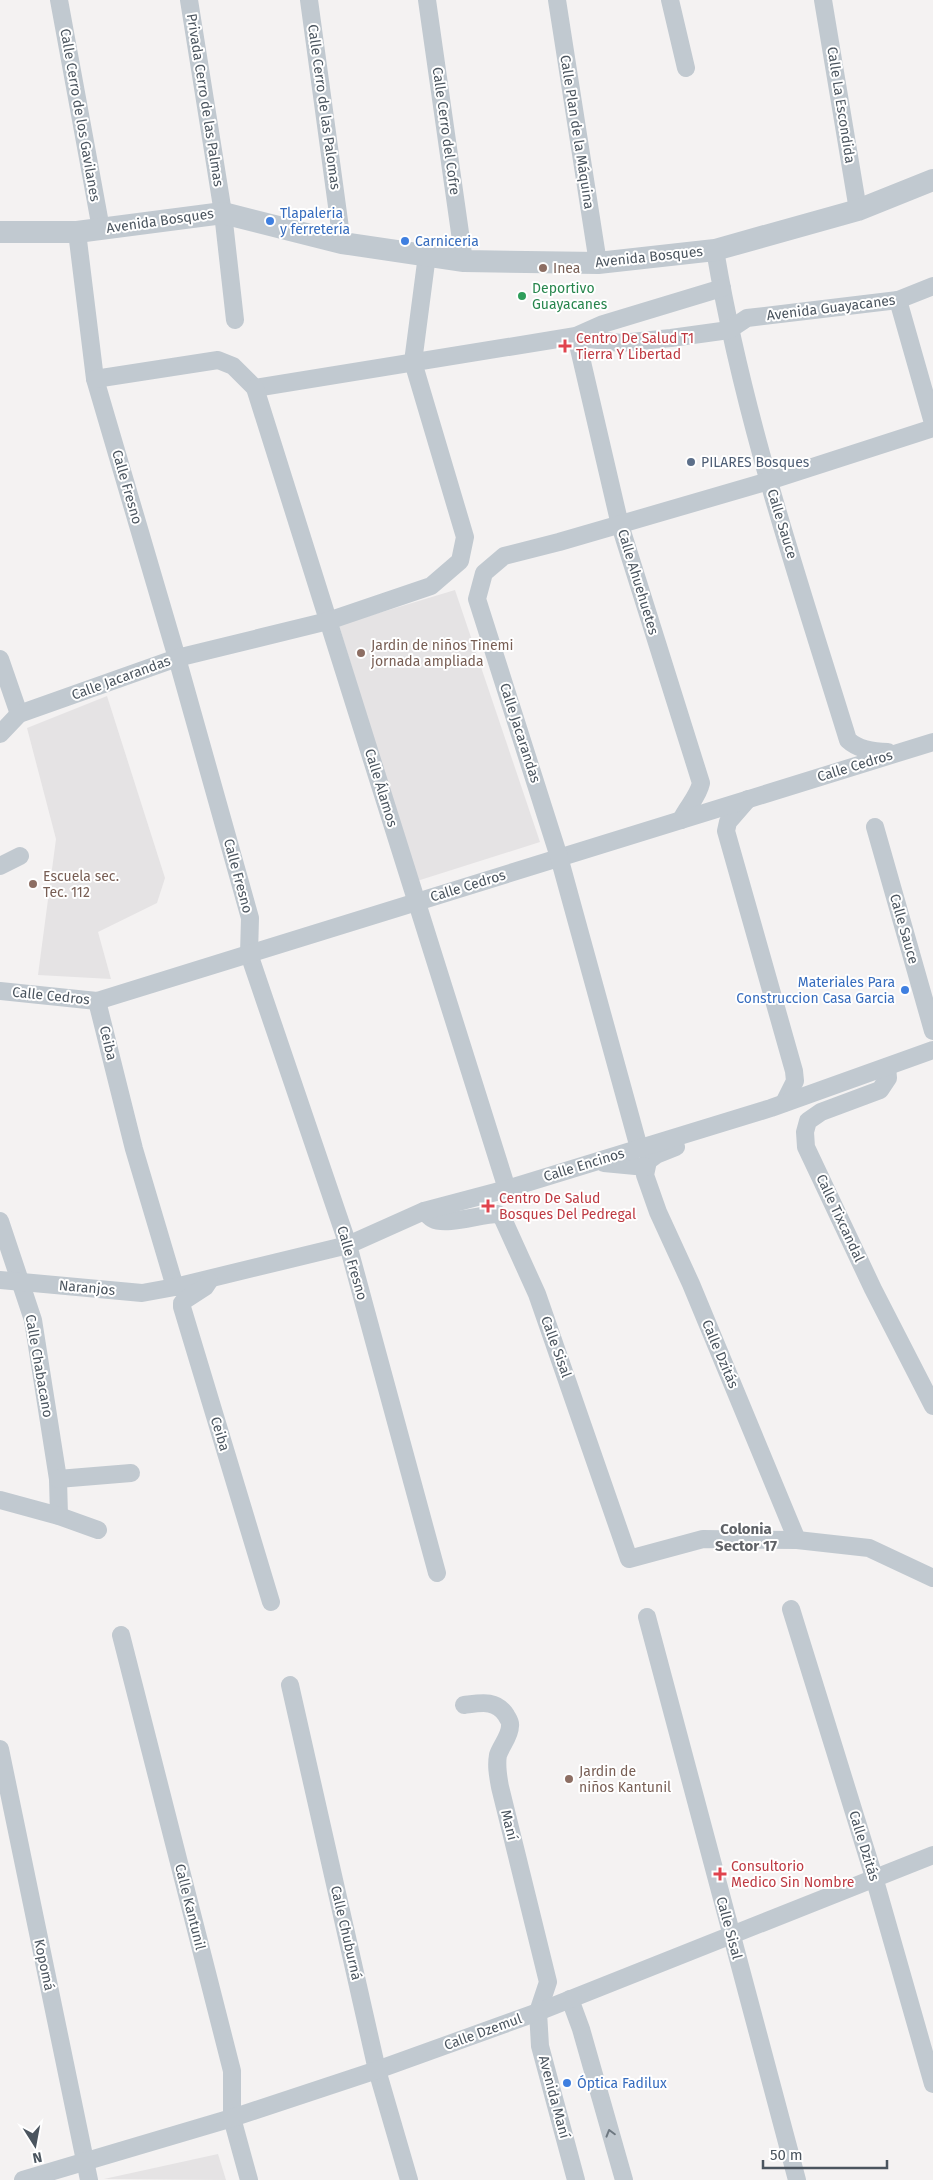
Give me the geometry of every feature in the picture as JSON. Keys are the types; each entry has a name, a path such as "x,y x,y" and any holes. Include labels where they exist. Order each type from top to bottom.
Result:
{"street":[{"name":"Calle Cerro de los Gavilanes","path":"59,0 101,229"},
{"name":"Privada Cerro de las Palmas","path":"189,0 223,213 235,320"},
{"name":"Calle Cerro de las Palomas","path":"309,0 342,243"},
{"name":"Calle Cerro del Cofre","path":"427,0 464,261"},
{"name":"Calle Plan de la Máquina","path":"557,0 598,263"},
{"path":"670,0 686,68"},
{"name":"Calle La Escondida","path":"823,0 858,210"},
{"name":"Avenida Bosques","path":"0,232 77,232 223,213 342,243 464,261 598,263 715,250 858,210 933,180"},
{"name":"Calle Fresno","path":"77,232 95,379 177,658 250,918 249,954 348,1244 437,1573"},
{"name":"Calle Sauce","path":"715,250 730,330 769,481 848,740 854,746 869,751 902,752"},
{"name":"Calle Jacarandas","path":"19,714 177,658 328,621 431,586 460,561 465,537 413,362 427,255"},
{"name":"Avenida Guayacanes","path":"730,330 747,318 898,300 933,286"},
{"path":"95,379 218,360 233,366 255,388 576,336 603,324 722,288"},
{"path":"898,300 933,423"},
{"path":"576,336 620,343 730,330"},
{"name":"Calle Ahuehuetes","path":"576,336 620,525 701,783 697,796 690,803 681,820"},
{"name":"Calle Álamos","path":"255,388 507,1189"},
{"name":"Calle Jacarandas","path":"639,1148 559,858 477,599 484,573 504,556 620,525 769,481 933,428"},
{"path":"0,659 19,714 0,734"},
{"name":"Calle Cedros","path":"0,990 98,1000 933,742"},
{"path":"748,799 728,822 726,831 794,1071 795,1081 784,1103"},
{"name":"Calle Sauce","path":"875,827 933,1032"},
{"path":"0,866 20,856"},
{"name":"Ceiba","path":"98,1000 134,1149 175,1287"},
{"name":"Calle Encinos","path":"175,1287 348,1244 424,1211 507,1189 784,1103 933,1050"},
{"name":"Calle Tixcandal","path":"887,1067 888,1078 880,1090 820,1112 808,1121 804,1132 806,1147 873,1289 933,1406"},
{"path":"591,1163 646,1167 648,1161 656,1154 718,1132 726,1121"},
{"name":"Calle Dzitás","path":"646,1167 645,1175 658,1212 691,1284 798,1540"},
{"name":"Calle Sisal","path":"424,1211 434,1220 444,1221 488,1214 498,1214 503,1219 537,1294 629,1559 704,1539 798,1540"},
{"name":"Calle Chabacano","path":"0,1221 33,1320 58,1480 59,1516"},
{"name":"Ceiba","path":"211,1278 205,1287 185,1300 182,1303 182,1307 271,1602"},
{"name":"Naranjos","path":"0,1280 142,1293 175,1287"},
{"path":"58,1480 131,1472"},
{"path":"0,1500 59,1516 98,1530"},
{"path":"798,1540 869,1548 933,1578"},
{"name":"Calle Dzitás","path":"791,1609 874,1877 933,2084"},
{"name":"Calle Sisal","path":"647,1617 797,2180"},
{"name":"Calle Kantunil","path":"121,1636 232,2071 232,2118 249,2180"},
{"name":"Calle Chuburná","path":"290,1684 377,2070 408,2180"},
{"name":"Maní","path":"464,1706 482,1702 492,1703 503,1710 510,1720 511,1727 498,1755 497,1768 548,1982"},
{"name":"Kopomá","path":"0,1749 89,2180"},
{"name":"Calle Dzemul","path":"23,2180 232,2118 377,2070 538,2012 933,1855"},
{"path":"538,2012 548,1982 570,1999 581,2029 624,2180"},
{"name":"Avenida Maní","path":"538,2012 540,2046 576,2180"}],"shaded area":[{"path":"455,590 540,842 417,881 339,625"},
{"path":"107,696 165,878 157,903 98,932 111,979 38,975 56,839 27,728"},
{"path":"218,2154 226,2180 104,2179"}],"place":[{"name":"Tlapaleria y ferretería","path":"270,221"},
{"name":"Carniceria","path":"405,241"},
{"name":"Inea","path":"543,268"},
{"name":"Deportivo Guayacanes","path":"522,296"},
{"name":"Centro De Salud T1 Tierra Y Libertad","path":"565,346"},
{"name":"PILARES Bosques","path":"691,462"},
{"name":"Jardin de niños Tinemi jornada ampliada","path":"361,653"},
{"name":"Escuela sec. Tec. 112","path":"33,884"},
{"name":"Materiales Para Construccion Casa Garcia","path":"905,990"},
{"name":"Centro De Salud Bosques Del Pedregal","path":"488,1206"},
{"name":"Jardin de niños Kantunil","path":"569,1779"},
{"name":"Consultorio Medico Sin Nombre","path":"720,1874"},
{"name":"Óptica Fadilux","path":"567,2083"}],"district":[{"name":"Colonia Sector 17","path":"746,1538"}]}
